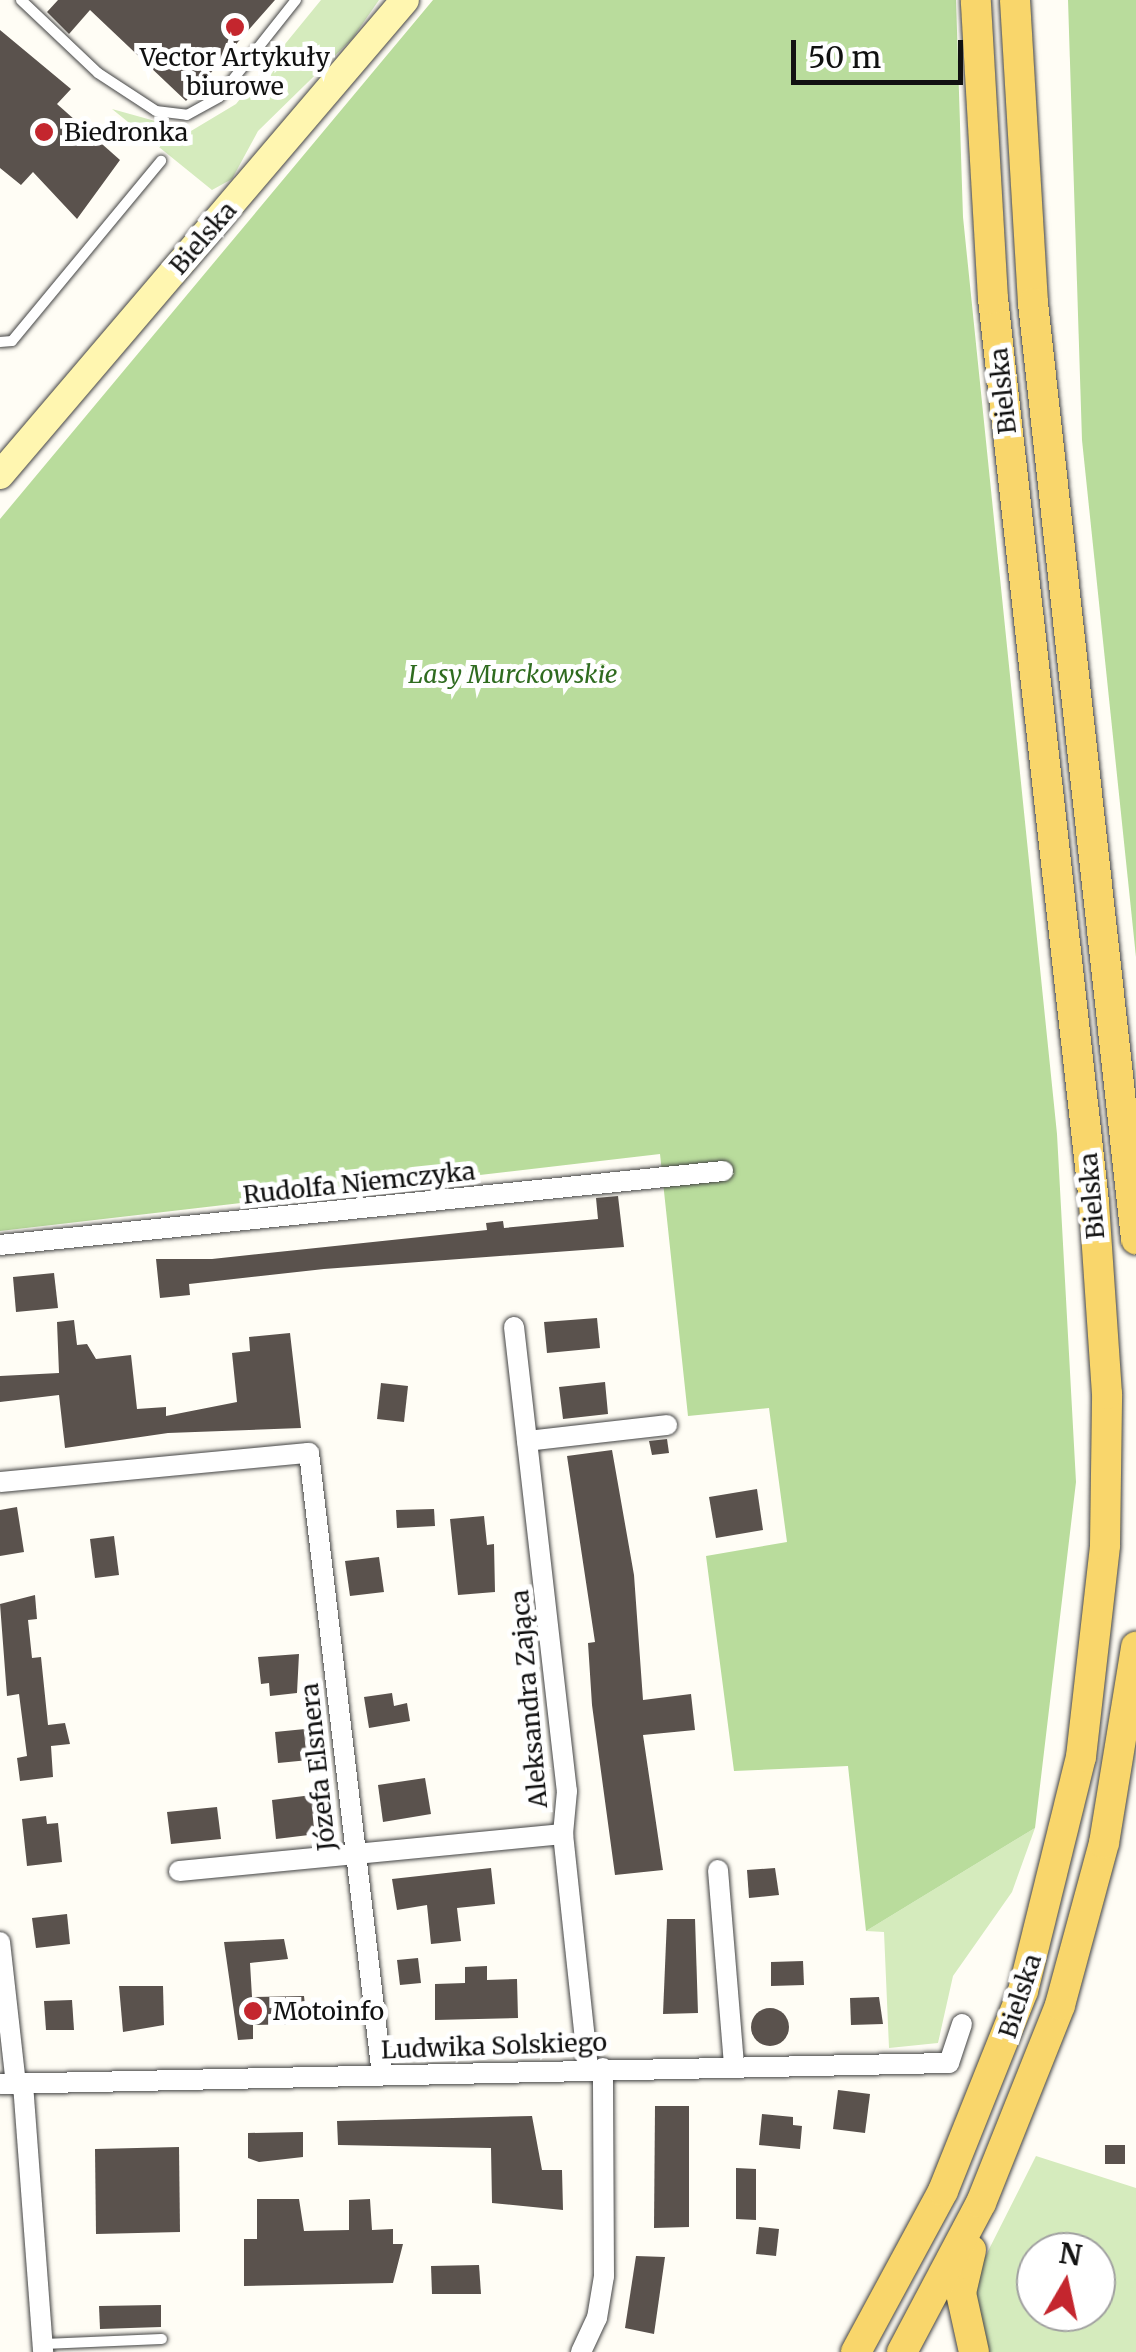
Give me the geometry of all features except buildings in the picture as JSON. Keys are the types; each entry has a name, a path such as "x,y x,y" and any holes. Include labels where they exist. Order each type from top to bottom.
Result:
{"main road":[{"name":"Bielska","path":"856,2352 943,2191 1027,1976 1081,1757 1105,1545 1106,1394 1094,1202 993,298 976,0"},
{"name":"Bielska","path":"1015,0 1033,303 1136,1239"},
{"name":"Bielska","path":"902,2352 981,2203 1040,2060 1104,1842 1136,1647"},
{"path":"974,2352 961,2293 981,2203"}],"street":[{"name":"Bielska","path":"0,475 405,0"},
{"name":"Rudolfa Niemczyka","path":"0,1245 722,1171"},
{"name":"Aleksandra Zająca","path":"514,1327 567,1790 563,1834 596,2068 604,2276 581,2352"},
{"path":"527,1441 667,1425"},
{"name":"Józefa Elsnera","path":"0,1482 309,1453 352,1852 382,2075"},
{"path":"178,1871 563,1834"},
{"path":"718,1870 734,2066"},
{"path":"0,1942 42,2348"},
{"name":"Ludwika Solskiego","path":"13,2084 949,2063 962,2024"}],"lane":[{"path":"21,0 98,73 156,111 187,114 219,97 296,0"},
{"path":"0,342 12,341 161,161"},
{"path":"42,2348 162,2339"}],"green space":[{"path":"321,0 379,0 352,39 258,131 232,179 212,190 112,109 191,131 236,104"},
{"name":"Lasy Murckowskie","path":"433,0 956,0 963,217 1057,1134 1076,1482 1035,1828 866,1931 848,1766 734,1771 706,1556 787,1542 769,1408 688,1416 660,1154 0,1231 0,519"},
{"path":"1068,0 1136,0 1136,957 1082,440"},
{"path":"1035,1828 1012,1892 953,1976 938,2043 889,2048 884,1932 866,1931"},
{"path":"1036,2156 1136,2188 1136,2352 984,2352 973,2296 978,2271"}],"place":[{"name":"Vector Artykuły biurowe","path":"235,27"},
{"name":"Biedronka","path":"44,132"},
{"name":"Motoinfo","path":"253,2011"}]}
